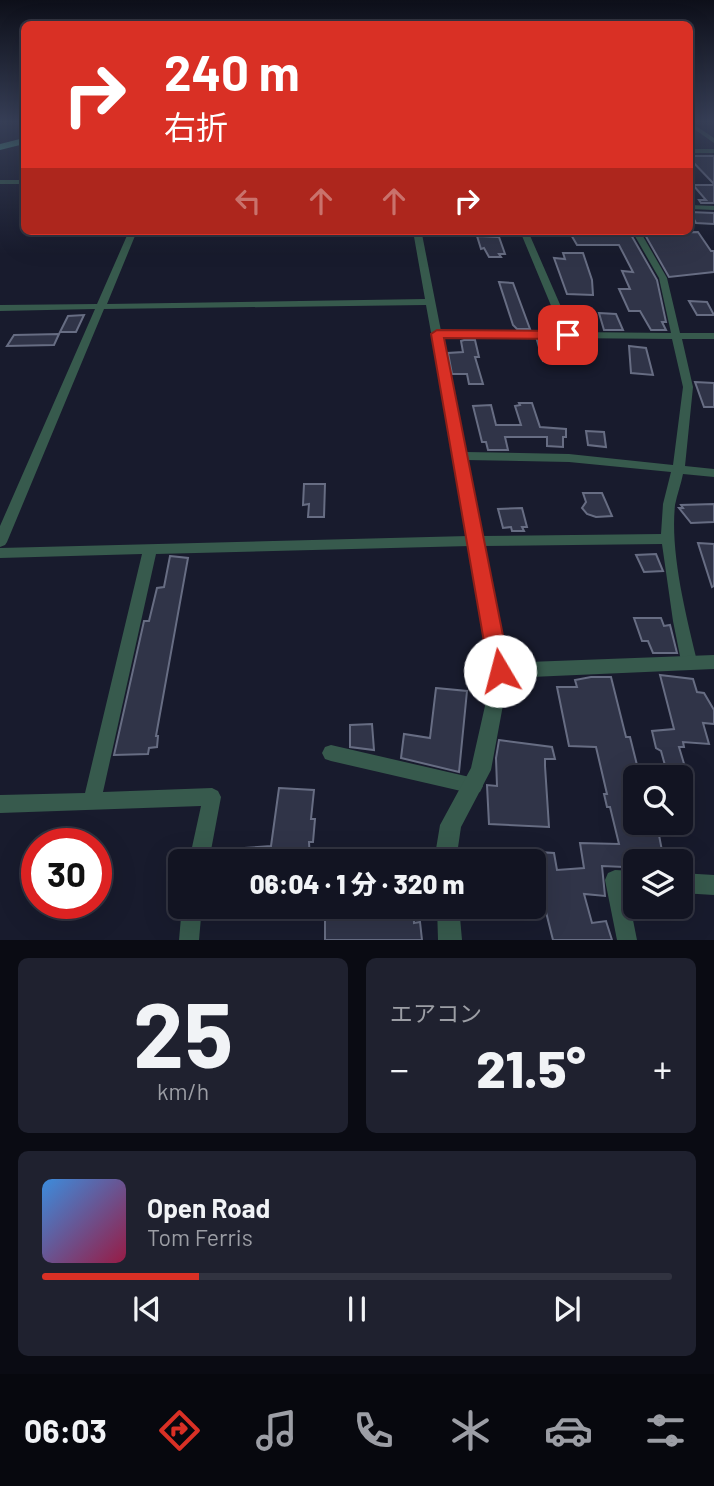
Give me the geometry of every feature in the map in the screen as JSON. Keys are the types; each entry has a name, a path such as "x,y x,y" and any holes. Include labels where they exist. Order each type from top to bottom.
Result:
{"street":[{"path":"0,182 21,182"},
{"path":"693,207 714,208"},
{"path":"0,542 131,235"},
{"path":"418,235 500,671 484,757 474,786 451,825 447,849"},
{"path":"526,235 568,335"},
{"path":"638,235 663,278 688,387 678,470 669,504 668,539 689,661"},
{"path":"0,309 430,302"},
{"path":"437,334 714,336"},
{"path":"460,456 569,458 714,473"},
{"path":"0,553 668,539"},
{"path":"93,801 150,548"},
{"path":"500,671 714,662"},
{"path":"331,753 474,786"},
{"path":"0,804 212,797 202,849"},
{"path":"623,880 615,880 627,940"},
{"path":"693,884 714,885"},
{"path":"189,940 191,919"},
{"path":"449,919 450,940"}],"building":[{"path":"697,166 714,166 714,184"},
{"path":"693,185 714,185 714,203 701,203 699,200 706,200"},
{"path":"693,212 714,213 714,224 696,223"},
{"path":"693,232 698,232 711,251 714,251 714,272 669,277 645,235 693,235"},
{"path":"571,235 631,235 657,280 666,322 662,322 666,330 651,330 640,311 629,311 619,289 630,289 622,271 633,272 619,245 577,245"},
{"path":"477,236 499,237 505,254 499,254 501,257 489,257 484,248 481,249"},
{"path":"563,253 583,253 592,280 593,295 567,294 554,258 565,259"},
{"path":"499,282 513,283 530,329 517,329 513,325"},
{"path":"689,301 707,302 714,315 697,315"},
{"path":"599,313 616,314 623,330 604,330"},
{"path":"84,315 76,332 60,332 68,316"},
{"path":"59,334 54,345 7,346 14,335"},
{"path":"475,340 479,357 475,357 483,384 469,384 467,374 452,374 448,353 463,352 461,341"},
{"path":"537,340 559,341 563,358 556,358 556,362 543,361"},
{"path":"629,346 646,348 653,375 631,373"},
{"path":"695,382 714,383 714,407 704,407"},
{"path":"519,403 532,403 540,427 566,429 563,447 547,446 547,437 505,437 508,450 488,450 486,442 482,442 473,406 491,405 496,425 521,425 515,406 520,405"},
{"path":"586,431 604,432 606,447 588,445"},
{"path":"304,484 325,484 324,517 308,517 309,504 303,505"},
{"path":"583,493 602,493 612,516 596,517 587,514 582,508 586,502"},
{"path":"714,504 714,522 691,523 679,508 683,508 681,505"},
{"path":"522,508 527,527 522,527 524,531 512,531 511,527 503,528 498,509"},
{"path":"698,543 714,544 712,587"},
{"path":"656,554 663,571 644,572 636,555"},
{"path":"170,556 188,558 156,736 157,747 149,748 148,754 114,755 144,621 149,621 157,588 164,587"},
{"path":"634,618 661,618 664,626 670,625 677,653 653,653 648,641 642,641"},
{"path":"660,675 693,679 697,692 704,693 714,710 714,724 703,723 709,744 683,742 684,747 679,747 684,765 665,765 661,751 656,748 652,731 674,729"},
{"path":"611,677 626,737 630,737 637,765 623,765 623,835 659,835 662,849 623,849 623,867 602,866 605,896 584,894 592,923 606,921 612,940 553,940 546,912 546,852 554,853 557,870 584,868 580,843 619,844 610,807 607,807 604,794 607,794 596,747 569,746 557,687 577,687 575,680"},
{"path":"436,688 467,691 459,772 401,758 404,734 430,738"},
{"path":"372,724 374,750 350,747 350,725"},
{"path":"499,740 552,747 555,759 545,759 549,827 489,824 487,785 497,786 496,758"},
{"path":"279,788 314,790 311,819 315,819 313,842 309,842 309,849 245,849 271,846"},
{"path":"325,919 414,919 414,923 420,922 422,940 325,940"}],"route":[{"path":"500,671 437,334 568,335"}]}
